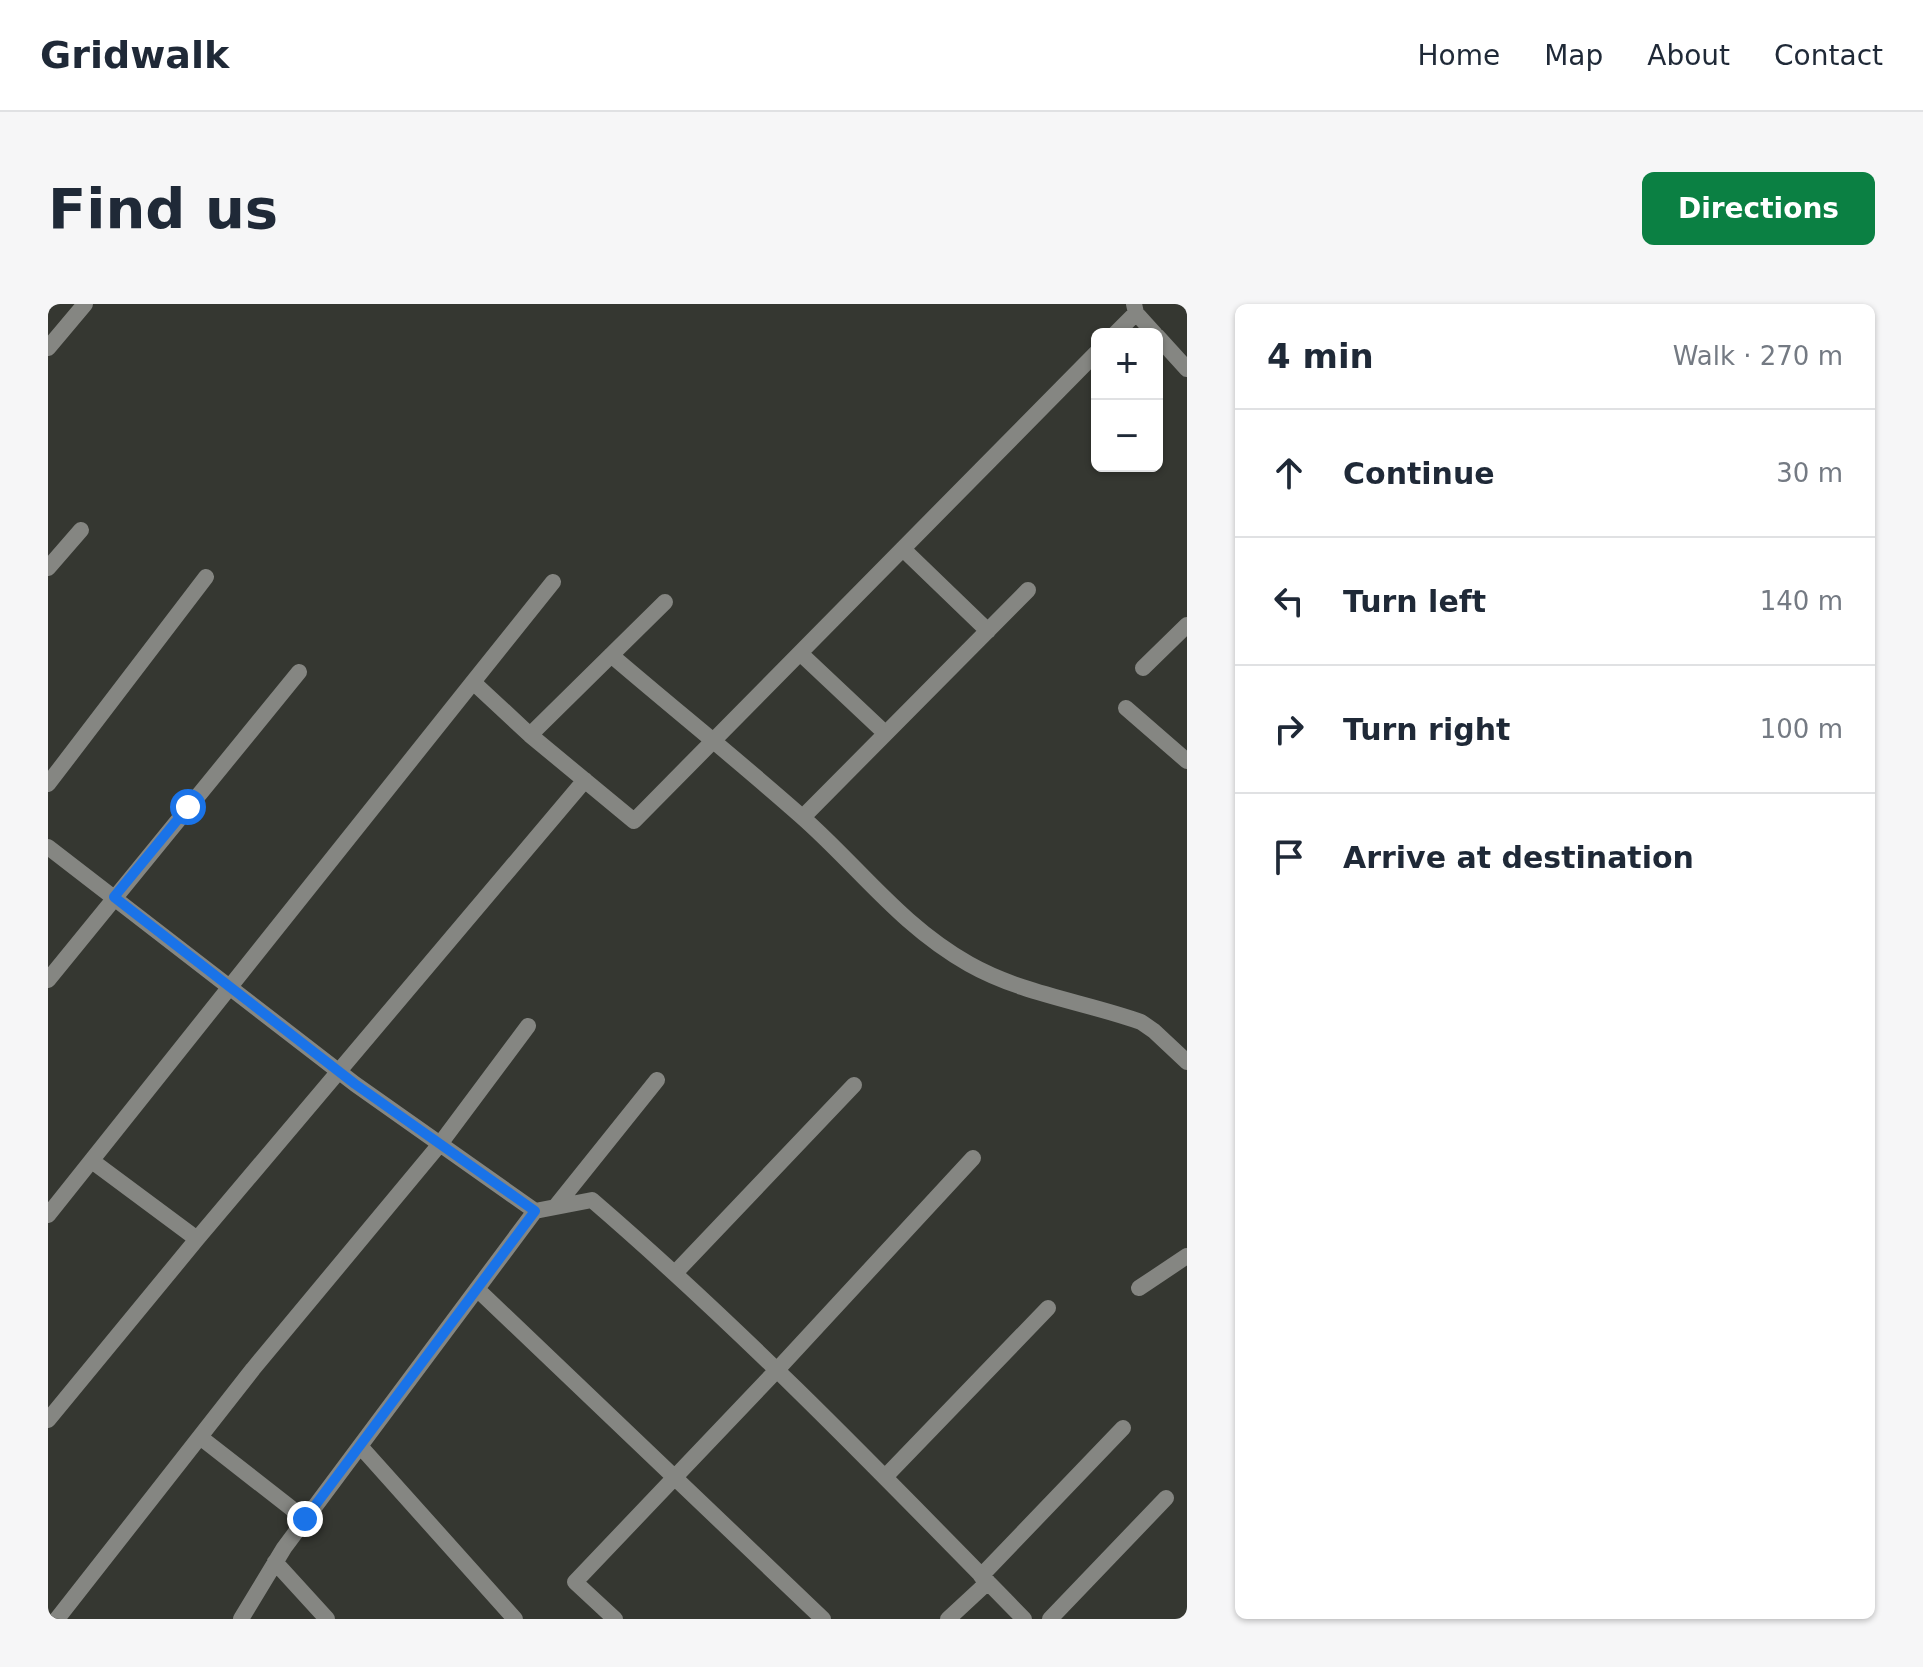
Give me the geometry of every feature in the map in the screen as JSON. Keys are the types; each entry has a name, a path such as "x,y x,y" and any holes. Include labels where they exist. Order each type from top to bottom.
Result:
{"street":[{"path":"48,348 85,304"},
{"path":"1120,328 1135,308 1151,328"},
{"path":"1163,343 1187,369"},
{"path":"473,682 530,735 634,821 1091,358"},
{"path":"48,568 81,530"},
{"path":"903,549 988,631"},
{"path":"48,784 206,577"},
{"path":"48,1215 553,582"},
{"path":"803,817 1028,590"},
{"path":"530,735 665,602"},
{"path":"1143,668 1187,625"},
{"path":"800,653 885,733"},
{"path":"611,655 803,817 903,918 938,945 972,966 1013,984 1141,1022 1187,1062"},
{"path":"48,980 299,672"},
{"path":"1126,708 1187,761"},
{"path":"48,1420 585,780"},
{"path":"48,847 338,1072 535,1211"},
{"path":"57,1619 200,1437 440,1144 528,1026"},
{"path":"556,1206 657,1080"},
{"path":"676,1272 854,1085"},
{"path":"615,1619 575,1582 973,1158"},
{"path":"92,1161 197,1239"},
{"path":"241,1619 305,1519 535,1211 592,1200 676,1272 885,1477 1024,1619"},
{"path":"1139,1288 1187,1256"},
{"path":"477,1289 823,1619"},
{"path":"885,1477 1048,1308"},
{"path":"948,1619 1123,1428"},
{"path":"200,1437 305,1519"},
{"path":"360,1446 515,1619"},
{"path":"1050,1619 1166,1498"},
{"path":"275,1562 327,1619"}],"route":[{"path":"188,807 114,897 355,1084 535,1211 305,1519"}]}
